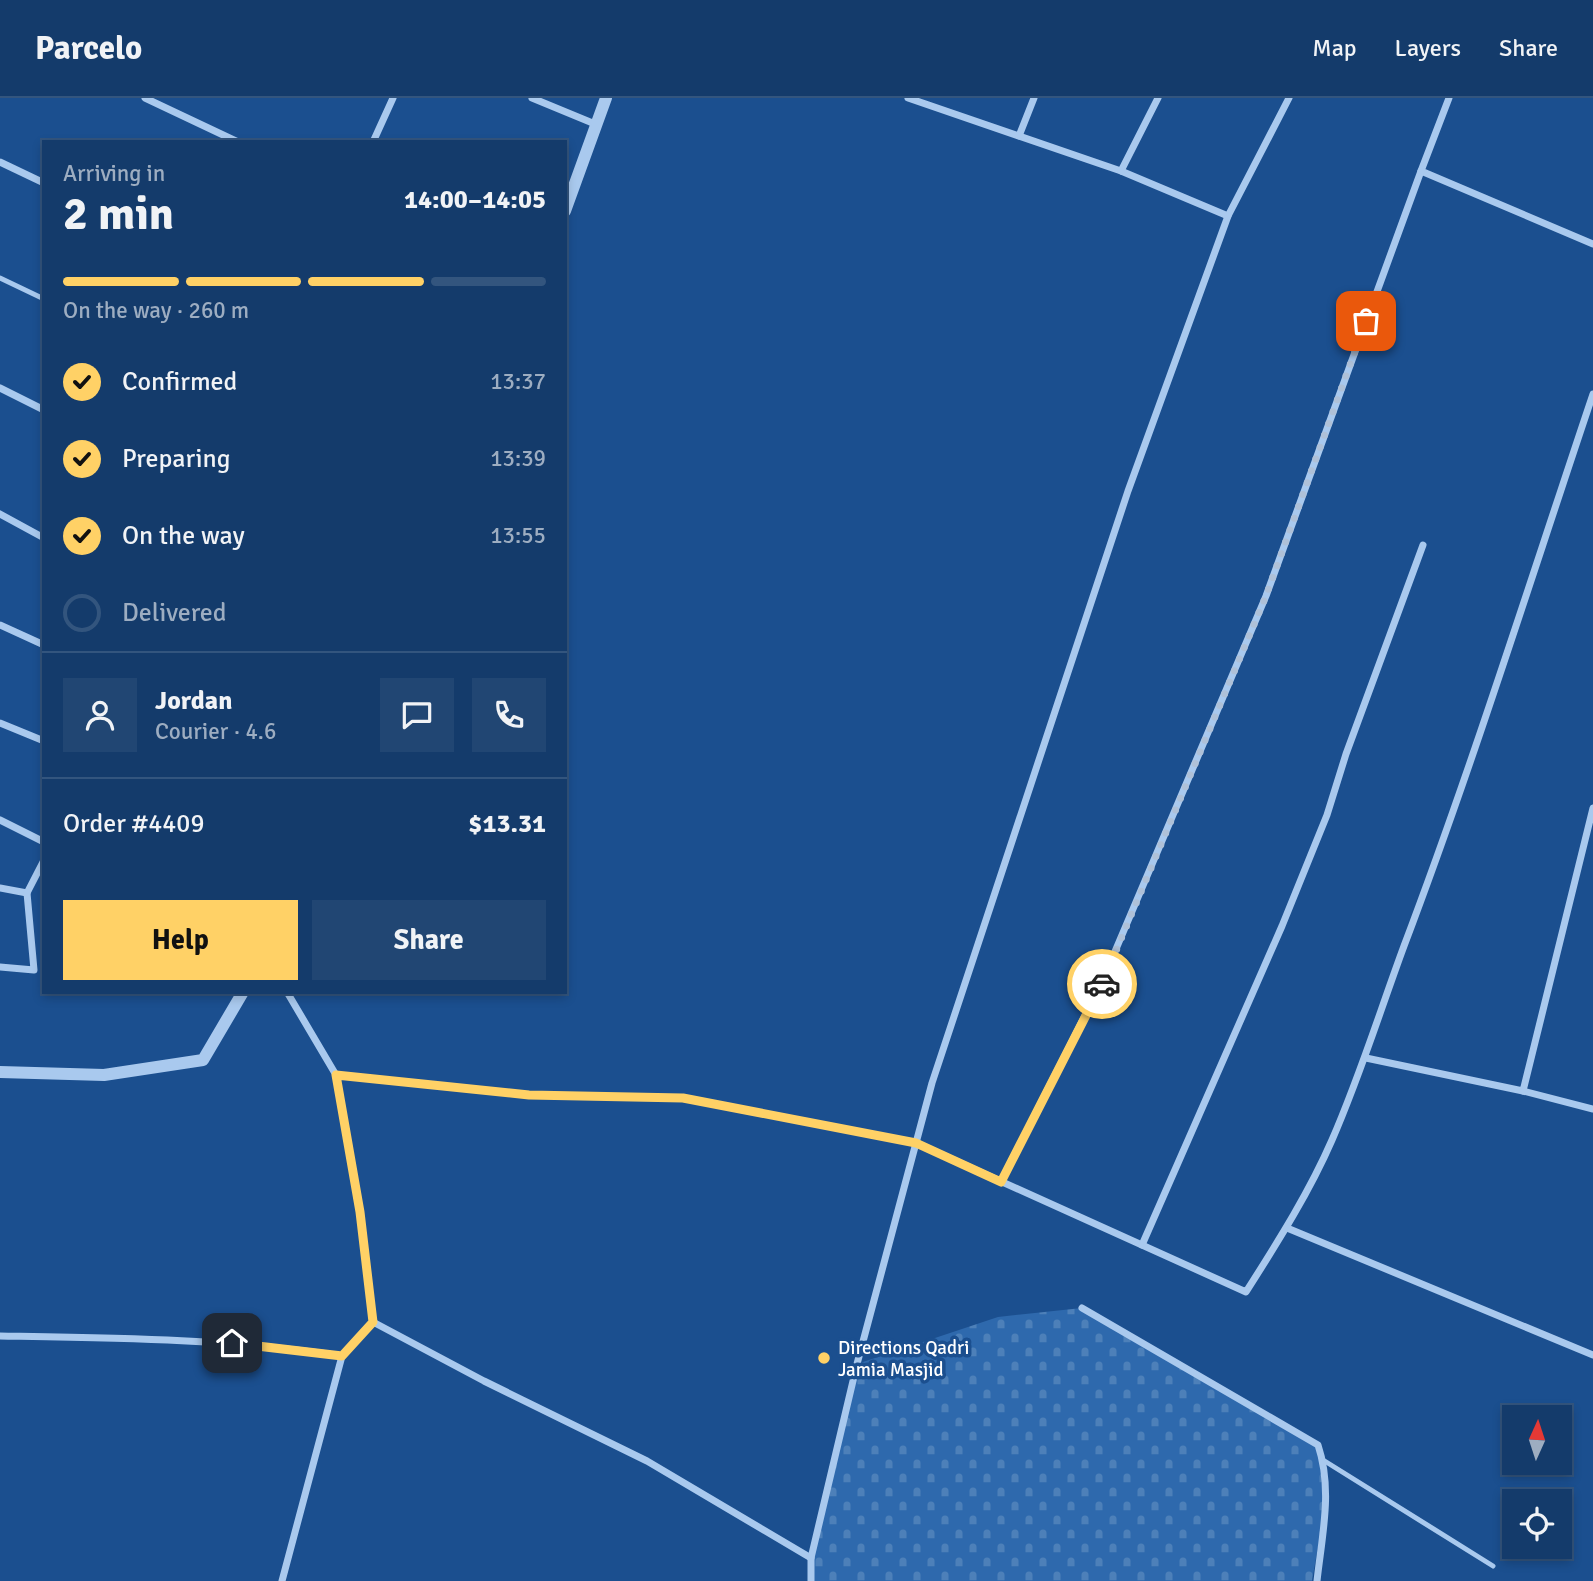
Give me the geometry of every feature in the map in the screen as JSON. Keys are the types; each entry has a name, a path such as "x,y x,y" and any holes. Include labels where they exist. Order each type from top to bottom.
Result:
{"street":[{"path":"145,98 234,140"},
{"path":"374,140 393,98"},
{"path":"532,98 595,124"},
{"path":"567,205 606,98"},
{"path":"908,98 1121,171 1228,216"},
{"path":"1019,136 1034,98"},
{"path":"1121,171 1158,98"},
{"path":"811,1581 811,1558 857,1364 932,1083 1128,491 1228,216 1289,98"},
{"path":"1001,1182 1102,982 1261,609 1449,98"},
{"path":"0,162 42,182"},
{"path":"1421,171 1593,244"},
{"path":"0,388 42,410"},
{"path":"336,1075 529,1095 683,1098 916,1143 1246,1292 1287,1228 1331,1142 1366,1058 1433,869 1593,394"},
{"path":"0,514 42,537"},
{"path":"1142,1245 1276,939 1327,815 1346,754 1423,545"},
{"path":"0,625 42,644"},
{"path":"0,723 42,740"},
{"path":"1523,1091 1593,808"},
{"path":"0,820 42,841"},
{"path":"0,967 34,970 27,893 42,864"},
{"path":"0,888 27,893"},
{"path":"0,1072 104,1075 203,1060 242,994"},
{"path":"282,1581 342,1356 373,1322 360,1212 336,1075 288,994"},
{"path":"1366,1058 1523,1091 1593,1109"},
{"path":"1287,1228 1593,1355"},
{"path":"1082,1308 1318,1445 1323,1460 1327,1495 1317,1581"},
{"path":"373,1322 484,1381 647,1461 811,1558"},
{"path":"0,1336 131,1338 258,1345 342,1356"}],"lane":[{"path":"0,278 42,298"},
{"path":"1323,1460 1493,1566"}],"green space":[{"path":"1082,1308 1318,1445 1327,1495 1312,1581 811,1581 811,1558 857,1364 998,1317"}],"way so far":[{"path":"1102,984 1266,596 1366,321"}],"place":[{"name":"Directions Qadri Jamia Masjid","path":"824,1358"}],"route":[{"path":"232,1343 342,1356 373,1322 360,1212 336,1075 529,1095 683,1098 916,1143 1001,1182 1102,984"}]}
